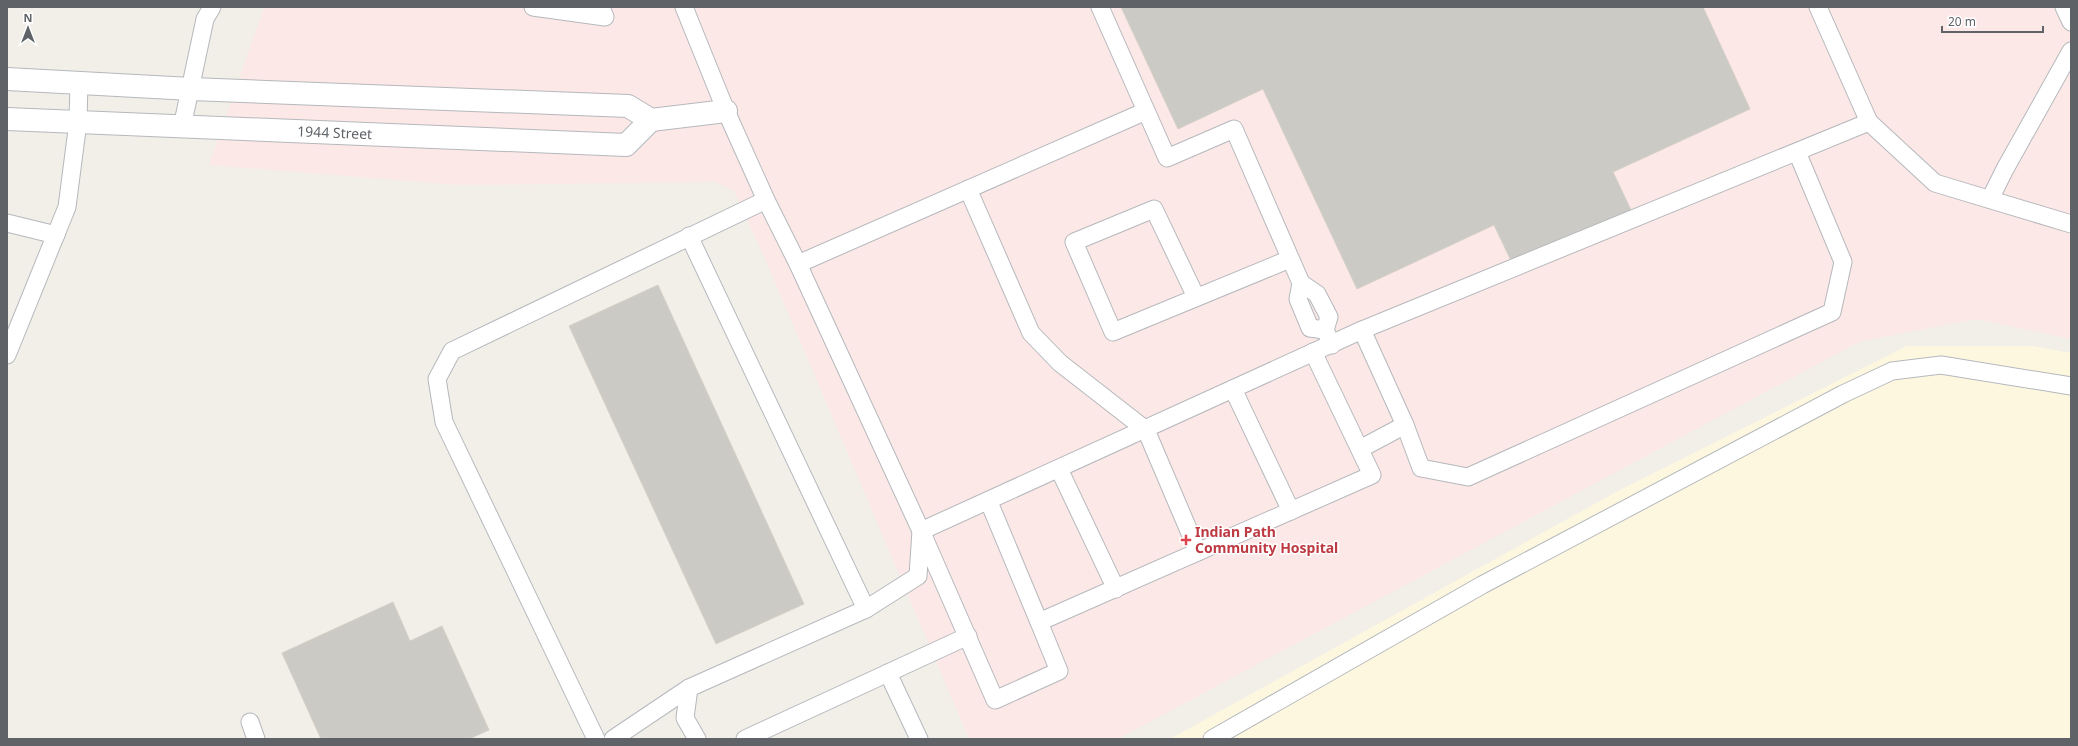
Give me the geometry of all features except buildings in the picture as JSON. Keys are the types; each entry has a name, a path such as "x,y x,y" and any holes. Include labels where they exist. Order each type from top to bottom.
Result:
{"street":[{"path":"7,80 190,89 628,106 651,120 726,111"},
{"name":"1944 Street","path":"7,120 626,145 651,120"}],"lane":[{"path":"182,127 205,19 212,7"},
{"path":"534,7 605,17 601,7"},
{"path":"684,7 726,111 766,200 798,264 922,531 996,700 1059,671 989,502"},
{"path":"1100,7 1167,158 1234,128 1301,283 1317,294 1329,317 1328,337"},
{"path":"1818,7 1869,122 1935,183 2071,224"},
{"path":"2064,7 2071,22"},
{"path":"1990,199 2004,169 2071,51"},
{"path":"7,355 67,207 78,122 79,83"},
{"path":"798,264 1146,111"},
{"path":"922,531 989,502 1313,352 1328,337 1362,330 1869,122"},
{"path":"1362,330 1405,425 1421,468 1468,477 1832,312 1843,262 1797,152"},
{"path":"968,189 1031,333 1060,363 1146,430 1198,552"},
{"path":"596,739 444,422 438,379 452,351 766,200"},
{"path":"1196,297 1154,209 1074,242 1113,332 1290,259"},
{"path":"7,223 56,235"},
{"path":"689,236 866,609"},
{"path":"1039,622 1372,475 1313,352"},
{"path":"1212,739 1482,585 1843,394 1892,371 1941,365 2071,386"},
{"path":"1233,389 1291,511"},
{"path":"1360,449 1405,425"},
{"path":"1059,469 1116,588"},
{"path":"613,739 689,688 866,609 918,576 922,531"},
{"path":"745,739 968,636"},
{"path":"888,673 919,739"},
{"path":"689,688 685,718 697,739"},
{"path":"250,722 256,739"}],"shaded area":[{"name":"Indian Path Community Hospital","path":"264,7 2071,7 2071,339 1976,319 1859,342 1118,739 969,739 769,268 734,191 716,182 459,185 209,165"},
{"path":"1907,346 2032,346 2071,353 2071,739 1170,739 1618,491"}],"place":[{"name":"Indian Path Community Hospital","path":"1186,540"}]}
